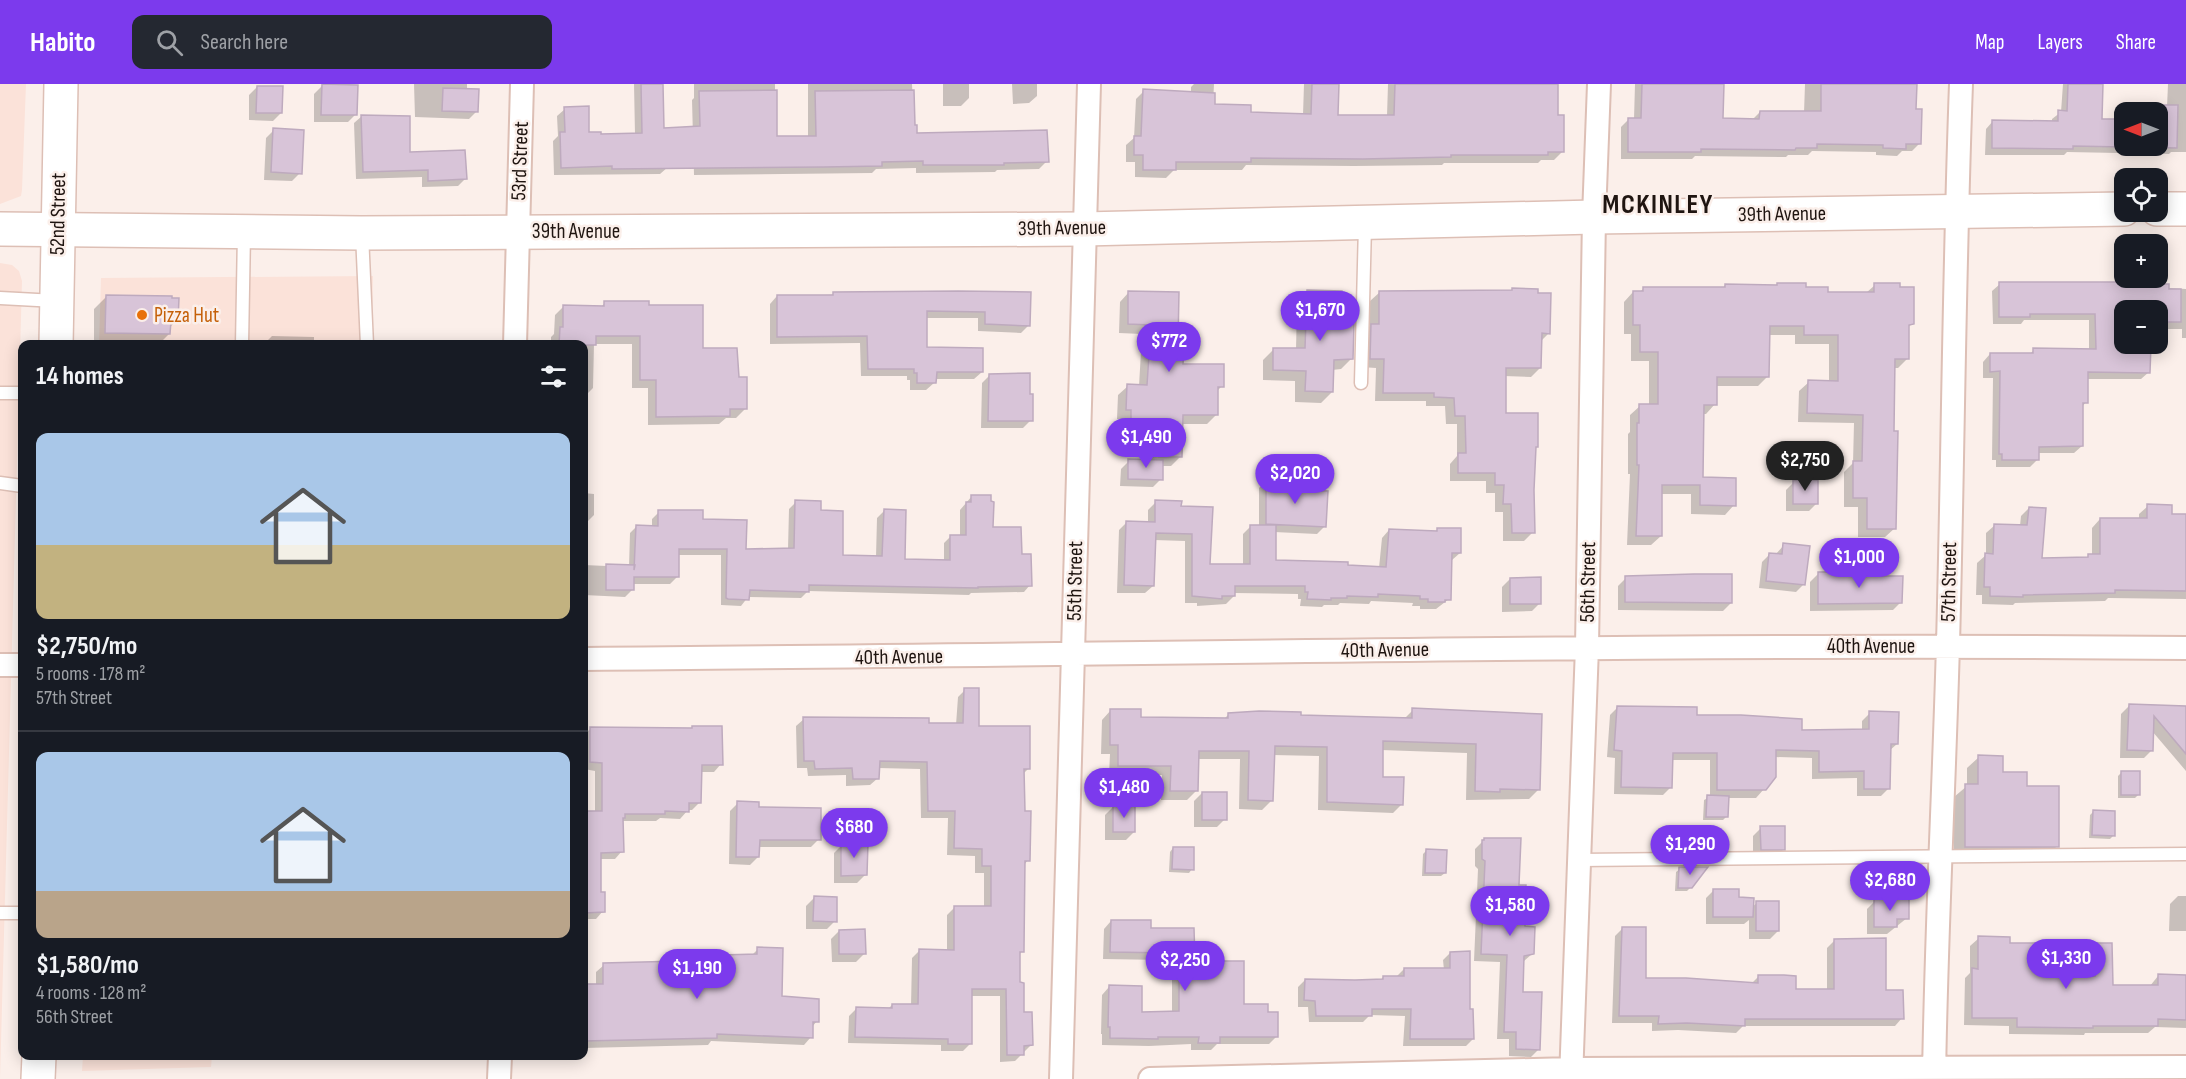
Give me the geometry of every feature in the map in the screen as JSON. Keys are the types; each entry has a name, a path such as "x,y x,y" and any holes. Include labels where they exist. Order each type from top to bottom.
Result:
{"main road":[{"name":"52nd Street","path":"56,340 61,84"},
{"name":"39th Avenue","path":"0,229 362,233 1084,229 1594,217 2114,209"},
{"path":"2168,209 2186,209"},
{"path":"38,1079 39,1060"}],"street":[{"name":"53rd Street","path":"515,340 522,84"},
{"name":"55th Street","path":"1061,1079 1089,84"},
{"name":"56th Street","path":"1571,1074 1587,647 1594,217 1599,84"},
{"name":"57th Street","path":"1935,1074 1961,84"},
{"name":"40th Avenue","path":"588,660 1587,647 1948,645 2186,648"},
{"path":"0,665 18,665"},
{"path":"499,1079 500,1060"},
{"path":"1150,1079 1571,1074 1935,1074 2186,1067"}],"lane":[{"path":"1361,383 1365,222"},
{"path":"242,340 244,231"},
{"path":"362,233 367,340"},
{"path":"0,298 56,301"},
{"path":"0,393 18,393"},
{"path":"0,483 18,485"},
{"path":"1579,860 2186,854"},
{"path":"0,913 18,913"}],"shaded area":[{"path":"0,84 26,84 21,196 0,204"},
{"path":"0,263 12,265 19,271 22,281 20,340 18,340 18,426 0,1079"},
{"path":"373,276 372,340 99,340 101,278"},
{"path":"83,1060 212,1060 211,1067 82,1071"}],"building":[{"path":"322,84 358,85 357,115 321,115"},
{"path":"641,84 663,84 664,128 700,126 699,91 777,90 777,136 816,136 815,91 914,90 917,133 1047,130 1049,162 1004,163 1004,165 923,165 923,161 882,162 882,166 561,168 560,132 565,132 564,107 589,106 589,132 642,133"},
{"path":"1312,84 1339,84 1338,115 1394,115 1395,84 1558,84 1558,115 1564,115 1564,152 1548,152 1548,155 1451,155 1451,157 1363,159 1251,158 1251,162 1176,162 1176,170 1143,170 1143,155 1134,155 1134,136 1141,136 1143,89 1215,93 1215,104 1251,105 1251,112 1311,114"},
{"path":"1642,84 1724,84 1723,118 1759,119 1760,111 1821,111 1821,84 1917,84 1916,109 1922,109 1921,144 1906,144 1906,149 1883,148 1883,145 1817,144 1817,148 1796,148 1795,150 1701,149 1701,152 1628,152 1628,118 1641,118"},
{"path":"2068,84 2103,84 2102,119 2114,119 2114,147 2073,146 2073,149 1992,148 1992,120 2058,121 2058,110 2067,111"},
{"path":"257,86 283,86 282,113 256,113"},
{"path":"443,88 479,89 478,112 442,111"},
{"path":"2168,105 2178,105 2177,148 2168,148"},
{"path":"361,115 410,116 410,152 465,150 467,179 428,181 428,170 363,172"},
{"path":"273,128 304,130 302,174 271,172"},
{"path":"1999,282 2114,282 2114,288 2168,288 2169,284 2169,289 2181,289 2181,322 2168,322 2168,300 2114,300 2114,354 2151,354 2150,373 2088,372 2088,403 2083,403 2083,446 2039,447 2039,460 2002,460 2002,454 1999,454 2000,371 1990,372 1990,353 2033,353 2033,348 2096,349 2095,314 2030,314 2030,317 1999,317"},
{"path":"1777,283 1806,283 1806,287 1828,287 1828,292 1874,292 1874,283 1900,283 1900,287 1914,287 1914,324 1909,325 1909,359 1895,359 1894,431 1898,431 1896,529 1867,529 1867,498 1853,498 1853,461 1862,461 1863,415 1807,413 1808,380 1838,381 1838,335 1804,335 1804,326 1770,326 1769,377 1717,377 1717,405 1704,405 1703,477 1736,478 1736,506 1700,505 1700,485 1662,485 1662,536 1636,536 1639,404 1658,404 1658,352 1640,352 1640,325 1633,325 1633,291 1643,291 1643,287 1725,287 1725,284 1777,285"},
{"path":"1512,288 1538,289 1538,293 1551,293 1550,334 1542,333 1541,368 1506,368 1506,413 1538,413 1534,490 1535,533 1512,533 1511,504 1503,504 1504,485 1495,485 1495,473 1458,473 1458,453 1466,453 1465,416 1455,416 1454,398 1434,397 1434,393 1383,393 1384,359 1370,359 1371,324 1379,324 1379,291 1512,290"},
{"path":"1307,290 1342,291 1342,324 1354,324 1353,359 1334,360 1333,392 1305,391 1306,371 1273,370 1273,348 1305,348"},
{"path":"958,291 1031,292 1030,326 985,324 985,312 927,311 927,347 983,348 983,372 937,372 936,383 917,383 917,373 914,373 914,369 868,369 867,336 777,337 777,295"},
{"path":"1128,291 1179,292 1178,342 1184,343 1183,364 1224,364 1224,387 1218,387 1218,415 1183,415 1182,457 1159,457 1159,421 1131,421 1131,410 1126,410 1127,384 1147,385 1151,325 1128,324"},
{"name":"Pizza Hut","path":"106,295 179,298 178,321 171,321 170,334 105,333"},
{"path":"604,301 649,301 649,305 703,305 703,348 737,348 739,377 747,377 747,409 730,409 730,416 656,417 656,380 640,380 640,336 596,336 596,345 588,345 588,340 559,340 560,327 563,327 563,305 604,306"},
{"path":"1030,373 1033,421 988,421 989,374"},
{"path":"1128,459 1163,460 1163,480 1128,479"},
{"path":"1295,478 1295,490 1328,491 1326,527 1266,524 1266,479"},
{"path":"1793,480 1818,480 1818,504 1793,504"},
{"path":"971,495 991,495 991,501 994,502 993,527 1021,527 1022,554 1031,554 1032,586 978,588 809,585 809,592 750,590 749,600 728,599 726,598 727,549 679,549 679,577 634,577 634,590 606,590 606,564 634,565 636,525 658,526 658,510 703,510 703,519 747,520 746,549 794,548 795,500 821,501 821,510 843,511 843,555 882,556 884,509 906,510 905,559 950,560 950,535 966,535 966,502 971,502"},
{"path":"1155,500 1182,501 1181,506 1213,507 1210,564 1250,564 1250,525 1276,525 1276,560 1348,562 1348,565 1386,567 1389,529 1437,531 1437,528 1461,528 1461,553 1452,553 1451,600 1428,602 1428,599 1420,599 1420,596 1378,594 1378,597 1347,596 1347,598 1331,598 1331,600 1307,599 1308,592 1305,592 1305,586 1235,586 1235,596 1222,596 1222,599 1192,596 1192,534 1156,533 1154,586 1124,585 1126,521 1155,522"},
{"path":"2147,504 2172,505 2172,514 2186,514 2186,591 2115,590 2115,593 2023,595 2023,597 1990,596 1990,587 1984,587 1985,553 1993,554 1994,524 2027,525 2029,507 2046,508 2042,558 2088,557 2088,554 2100,554 2100,518 2147,518"},
{"path":"1783,543 1810,546 1805,585 1766,581 1769,553 1782,554"},
{"path":"1818,572 1864,572 1864,576 1903,576 1902,603 1818,604"},
{"path":"1732,574 1732,603 1625,602 1625,576"},
{"path":"1541,577 1541,604 1510,604 1510,578"},
{"path":"964,688 979,688 979,726 1030,726 1030,769 1024,769 1025,811 1031,811 1030,861 1025,861 1024,952 1020,952 1020,982 1024,983 1024,1012 1032,1012 1033,1045 1024,1046 1024,1055 1007,1055 1006,989 972,989 972,1044 948,1044 948,1039 855,1037 856,1007 892,1008 892,1004 918,1004 919,949 954,950 954,906 991,906 991,866 982,866 982,849 954,848 955,811 928,811 927,762 880,761 879,779 853,779 852,768 815,769 814,761 804,761 803,717 929,718 929,723 963,723"},
{"path":"2129,704 2186,706 2186,754 2154,716 2153,751 2127,750"},
{"path":"1617,706 1697,707 1697,715 1802,719 1802,730 1869,729 1869,711 1899,712 1898,744 1891,744 1890,789 1864,789 1864,771 1819,772 1819,751 1776,750 1776,777 1766,790 1717,790 1717,753 1673,753 1672,788 1621,787 1622,751 1614,750"},
{"path":"1412,708 1542,714 1540,790 1475,791 1476,744 1383,741 1383,777 1404,777 1403,805 1327,802 1327,747 1275,746 1273,801 1248,800 1249,751 1199,751 1198,791 1170,791 1171,766 1118,766 1118,745 1110,745 1110,709 1141,709 1141,717 1228,718 1228,713 1259,711 1301,712 1301,715 1412,718"},
{"path":"692,726 722,726 723,765 702,765 701,803 689,803 689,812 625,814 623,818 624,852 601,853 601,892 605,892 605,912 588,913 588,811 602,811 602,763 590,762 590,727 692,728"},
{"path":"1978,755 2003,756 2003,772 2027,772 2027,786 2059,786 2059,847 1965,847 1965,784 1978,784"},
{"path":"2121,771 2140,771 2140,795 2121,795"},
{"path":"1202,792 1227,792 1227,820 1202,820"},
{"path":"1707,795 1729,796 1728,817 1706,817"},
{"path":"737,801 759,802 759,807 821,808 821,840 760,840 759,857 736,857"},
{"path":"1135,805 1135,832 1113,832 1113,806"},
{"path":"2093,810 2115,811 2115,836 2092,835"},
{"path":"1760,826 1785,826 1785,850 1761,850"},
{"path":"1681,834 1701,835 1721,850 1680,851"},
{"path":"1484,838 1521,838 1519,885 1526,885 1525,926 1535,927 1534,954 1524,956 1523,992 1542,992 1540,1050 1516,1049 1516,1032 1504,1032 1507,955 1481,954 1485,861 1482,859 1482,840"},
{"path":"868,843 867,875 841,876 841,844"},
{"path":"1173,847 1194,847 1194,870 1172,869"},
{"path":"1426,849 1447,850 1446,873 1425,873"},
{"path":"1679,867 1708,867 1692,888 1678,888"},
{"path":"1713,889 1739,889 1739,897 1754,898 1753,917 1713,917"},
{"path":"814,896 837,897 837,922 813,921"},
{"path":"1874,899 1909,899 1909,919 1897,919 1897,927 1874,927"},
{"path":"1756,901 1779,901 1779,931 1756,931"},
{"path":"1111,920 1151,920 1151,928 1194,928 1195,961 1244,961 1244,1004 1268,1004 1268,1012 1278,1012 1278,1037 1220,1037 1220,1043 1198,1043 1199,1037 1110,1038 1109,985 1142,986 1142,1012 1179,1011 1179,963 1171,963 1171,953 1110,952"},
{"path":"1622,927 1646,927 1646,978 1758,983 1758,975 1784,975 1796,976 1796,989 1834,989 1834,939 1886,938 1886,990 1903,990 1904,1019 1745,1019 1745,1026 1658,1024 1659,1016 1619,1016"},
{"path":"865,929 866,954 839,954 839,930"},
{"path":"1978,936 2010,937 2010,943 2058,943 2059,976 2095,976 2095,943 2112,943 2113,985 2158,985 2158,974 2186,975 2186,1020 2158,1019 2158,1026 2093,1026 2093,1028 2017,1027 2017,1018 1972,1018 1972,968 1978,969"},
{"path":"757,947 783,948 782,996 819,999 819,1022 813,1022 813,1038 717,1034 717,1038 588,1041 588,984 603,984 603,963 721,960 721,955 757,954"},
{"path":"1470,951 1470,1009 1473,1009 1474,1039 1410,1039 1411,1009 1372,1009 1372,1016 1316,1016 1315,1001 1304,1000 1305,979 1355,980 1404,976 1404,968 1450,968 1450,952"}],"place":[{"name":"Pizza Hut","path":"142,315"}],"district":[{"name":"MCKINLEY","path":"1658,205"}]}
